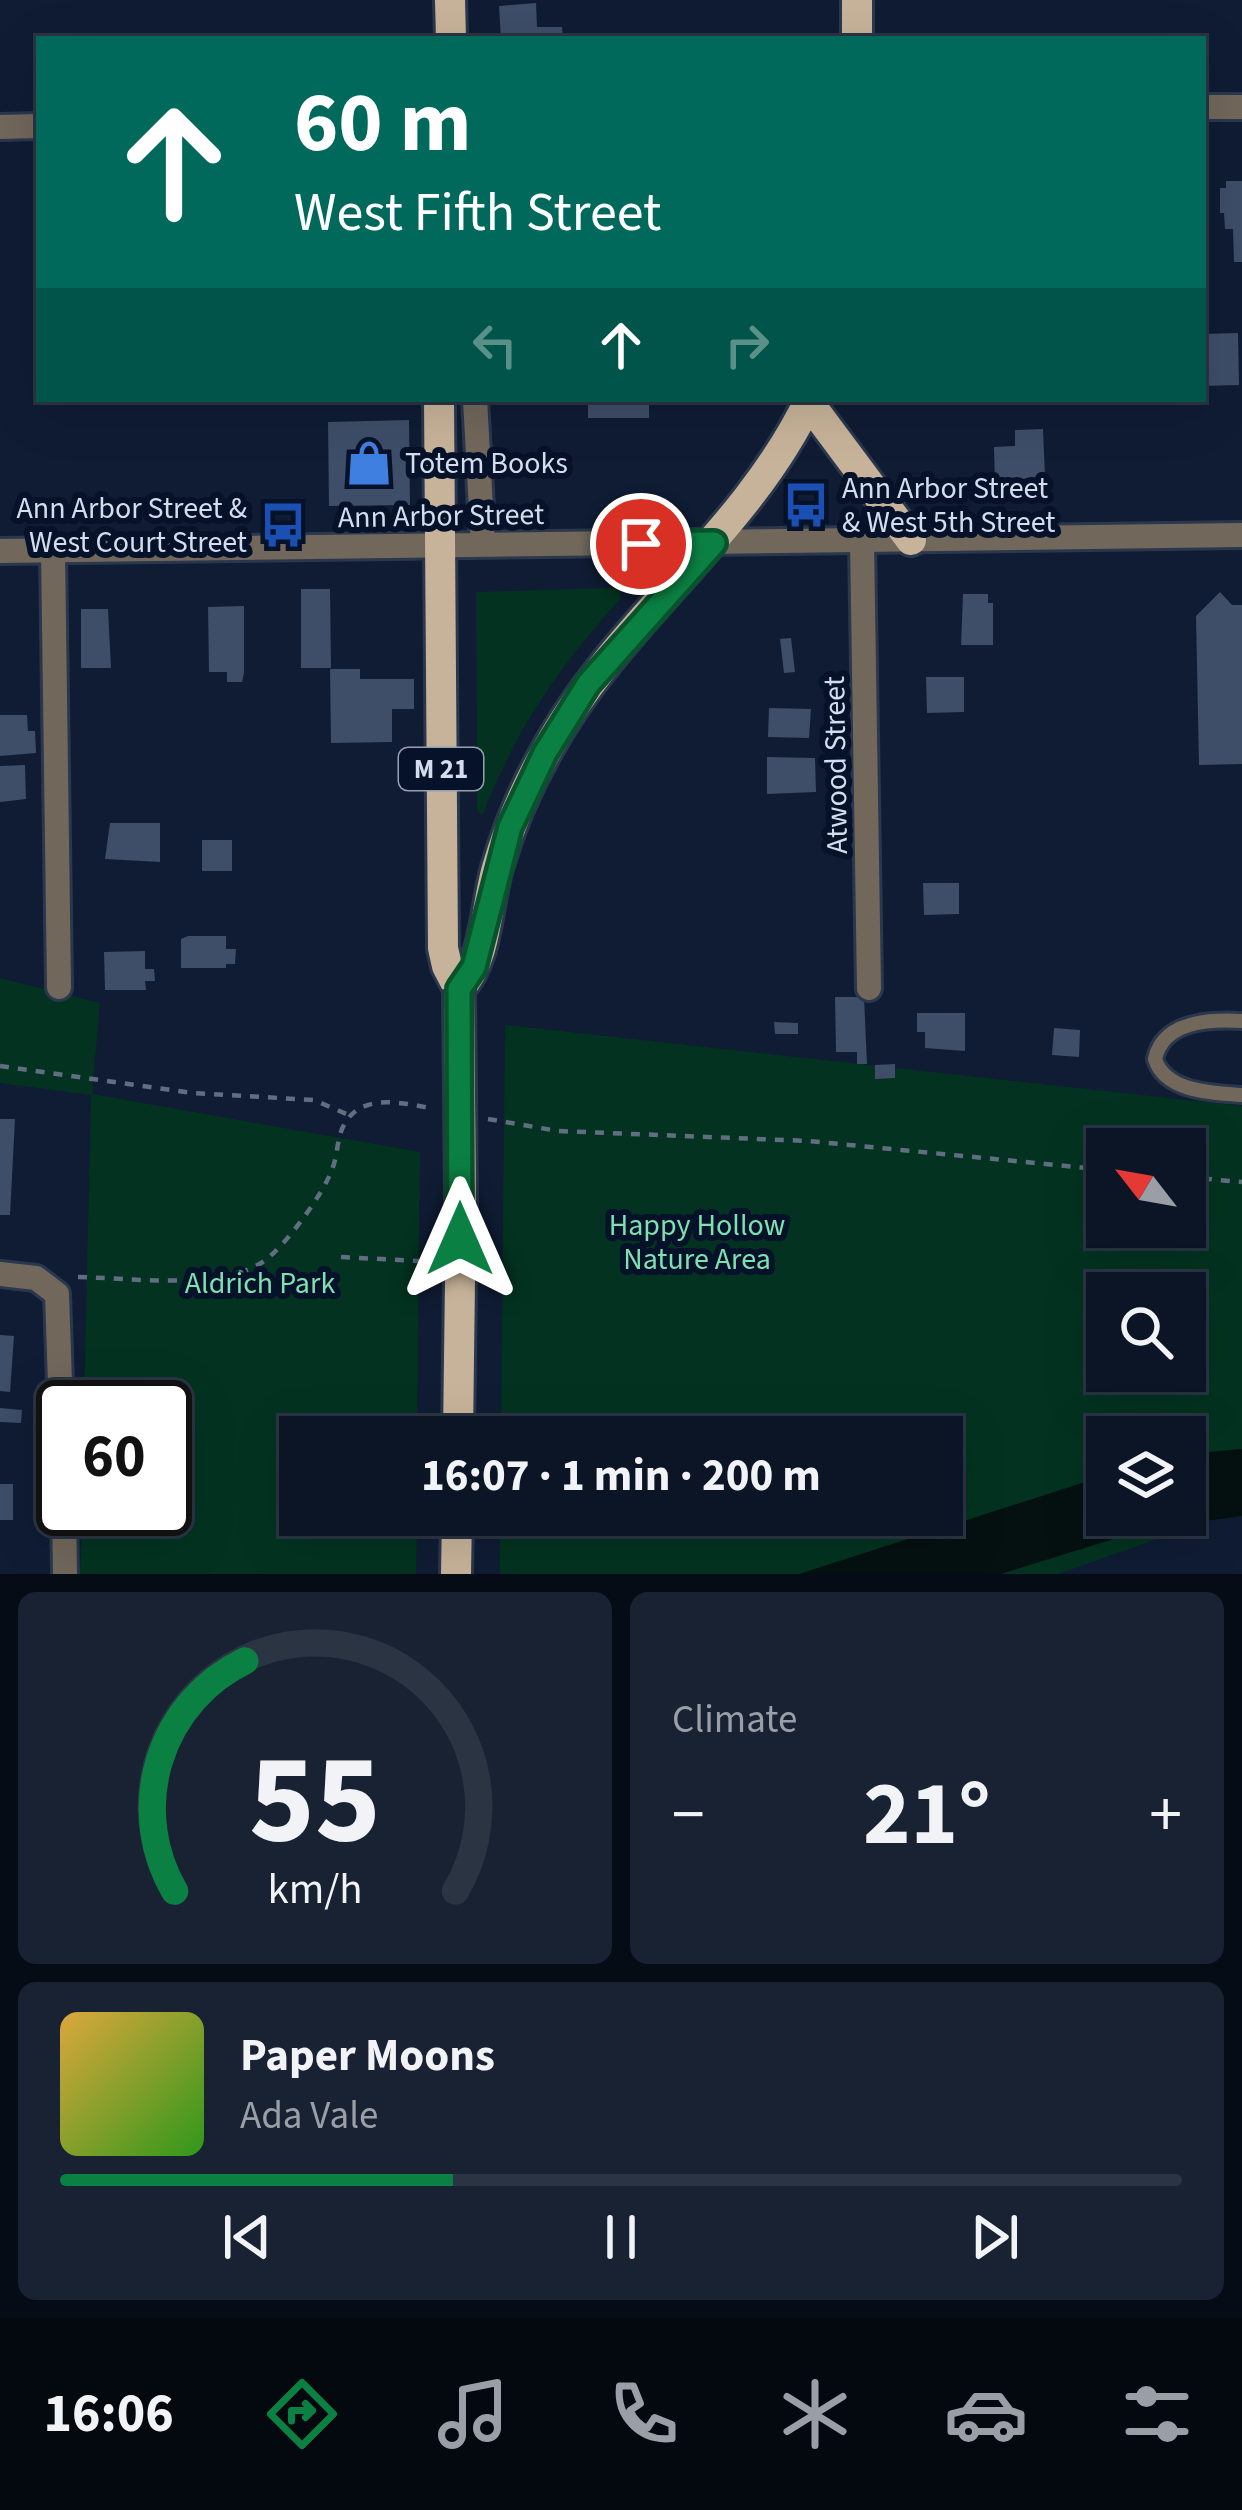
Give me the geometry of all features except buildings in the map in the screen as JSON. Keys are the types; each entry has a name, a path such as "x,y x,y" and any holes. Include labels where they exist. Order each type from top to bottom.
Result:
{"main road":[{"path":"450,0 451,36"},
{"path":"857,0 857,36"},
{"name":"M 21","path":"440,402 443,948 459,989 458,1416"},
{"name":"M 21","path":"459,989 474,967 510,827 545,753 588,684 714,543 771,469 809,402"},
{"path":"811,402 911,540"},
{"path":"456,1574 457,1536"}],"street":[{"path":"1206,107 1242,107"},
{"path":"0,127 36,126"},
{"path":"476,402 483,545"},
{"name":"Ann Arbor Street","path":"0,551 1242,535"},
{"name":"Atwood Street","path":"862,541 868,988"},
{"path":"53,550 59,987"},
{"path":"0,1274 36,1278 51,1286 59,1304 61,1380"},
{"path":"64,1536 65,1574"}],"lane":[{"path":"1242,1021 1209,1021 1181,1028 1163,1039 1155,1059 1161,1074 1179,1084 1242,1095"}],"path":[{"path":"0,1066 191,1093 314,1100 351,1116"},
{"path":"51,1286 68,1277 206,1277 262,1263 325,1185 351,1116 371,1103 383,1102 439,1110"},
{"path":"483,1118 558,1131 809,1141 1086,1168"},
{"path":"1206,1179 1242,1183"},
{"path":"341,1257 418,1261"}],"green space":[{"path":"621,590 620,599 541,700 483,814 477,812 476,592"},
{"name":"Aldrich Park","path":"0,978 100,1003 92,1094 420,1152 417,1416 279,1416 279,1536 417,1536 416,1574 80,1574 81,1536 192,1536 192,1380 85,1380 91,1095 0,1083"},
{"name":"Happy Hollow Nature Area","path":"505,1025 1242,1106 1242,1515 1231,1513 1206,1522 1206,1416 1086,1416 1086,1536 1166,1536 1058,1574 500,1574 500,1536 963,1536 963,1416 501,1416"}],"shaded area":[{"path":"1242,1449 1242,1516 1206,1521 1206,1452"},
{"path":"1086,1482 1086,1536 1123,1536 1001,1574 799,1574 917,1536 963,1536 963,1521"}],"place":[{"name":"Totem Books","path":"369,463"},
{"name":"Ann Arbor Street & West 5th Street","path":"806,505"},
{"name":"Ann Arbor Street & West Court Street","path":"283,525"}],"route":[{"path":"460,1239 459,989 474,967 510,827 545,753 588,684 714,543 641,544"}]}
